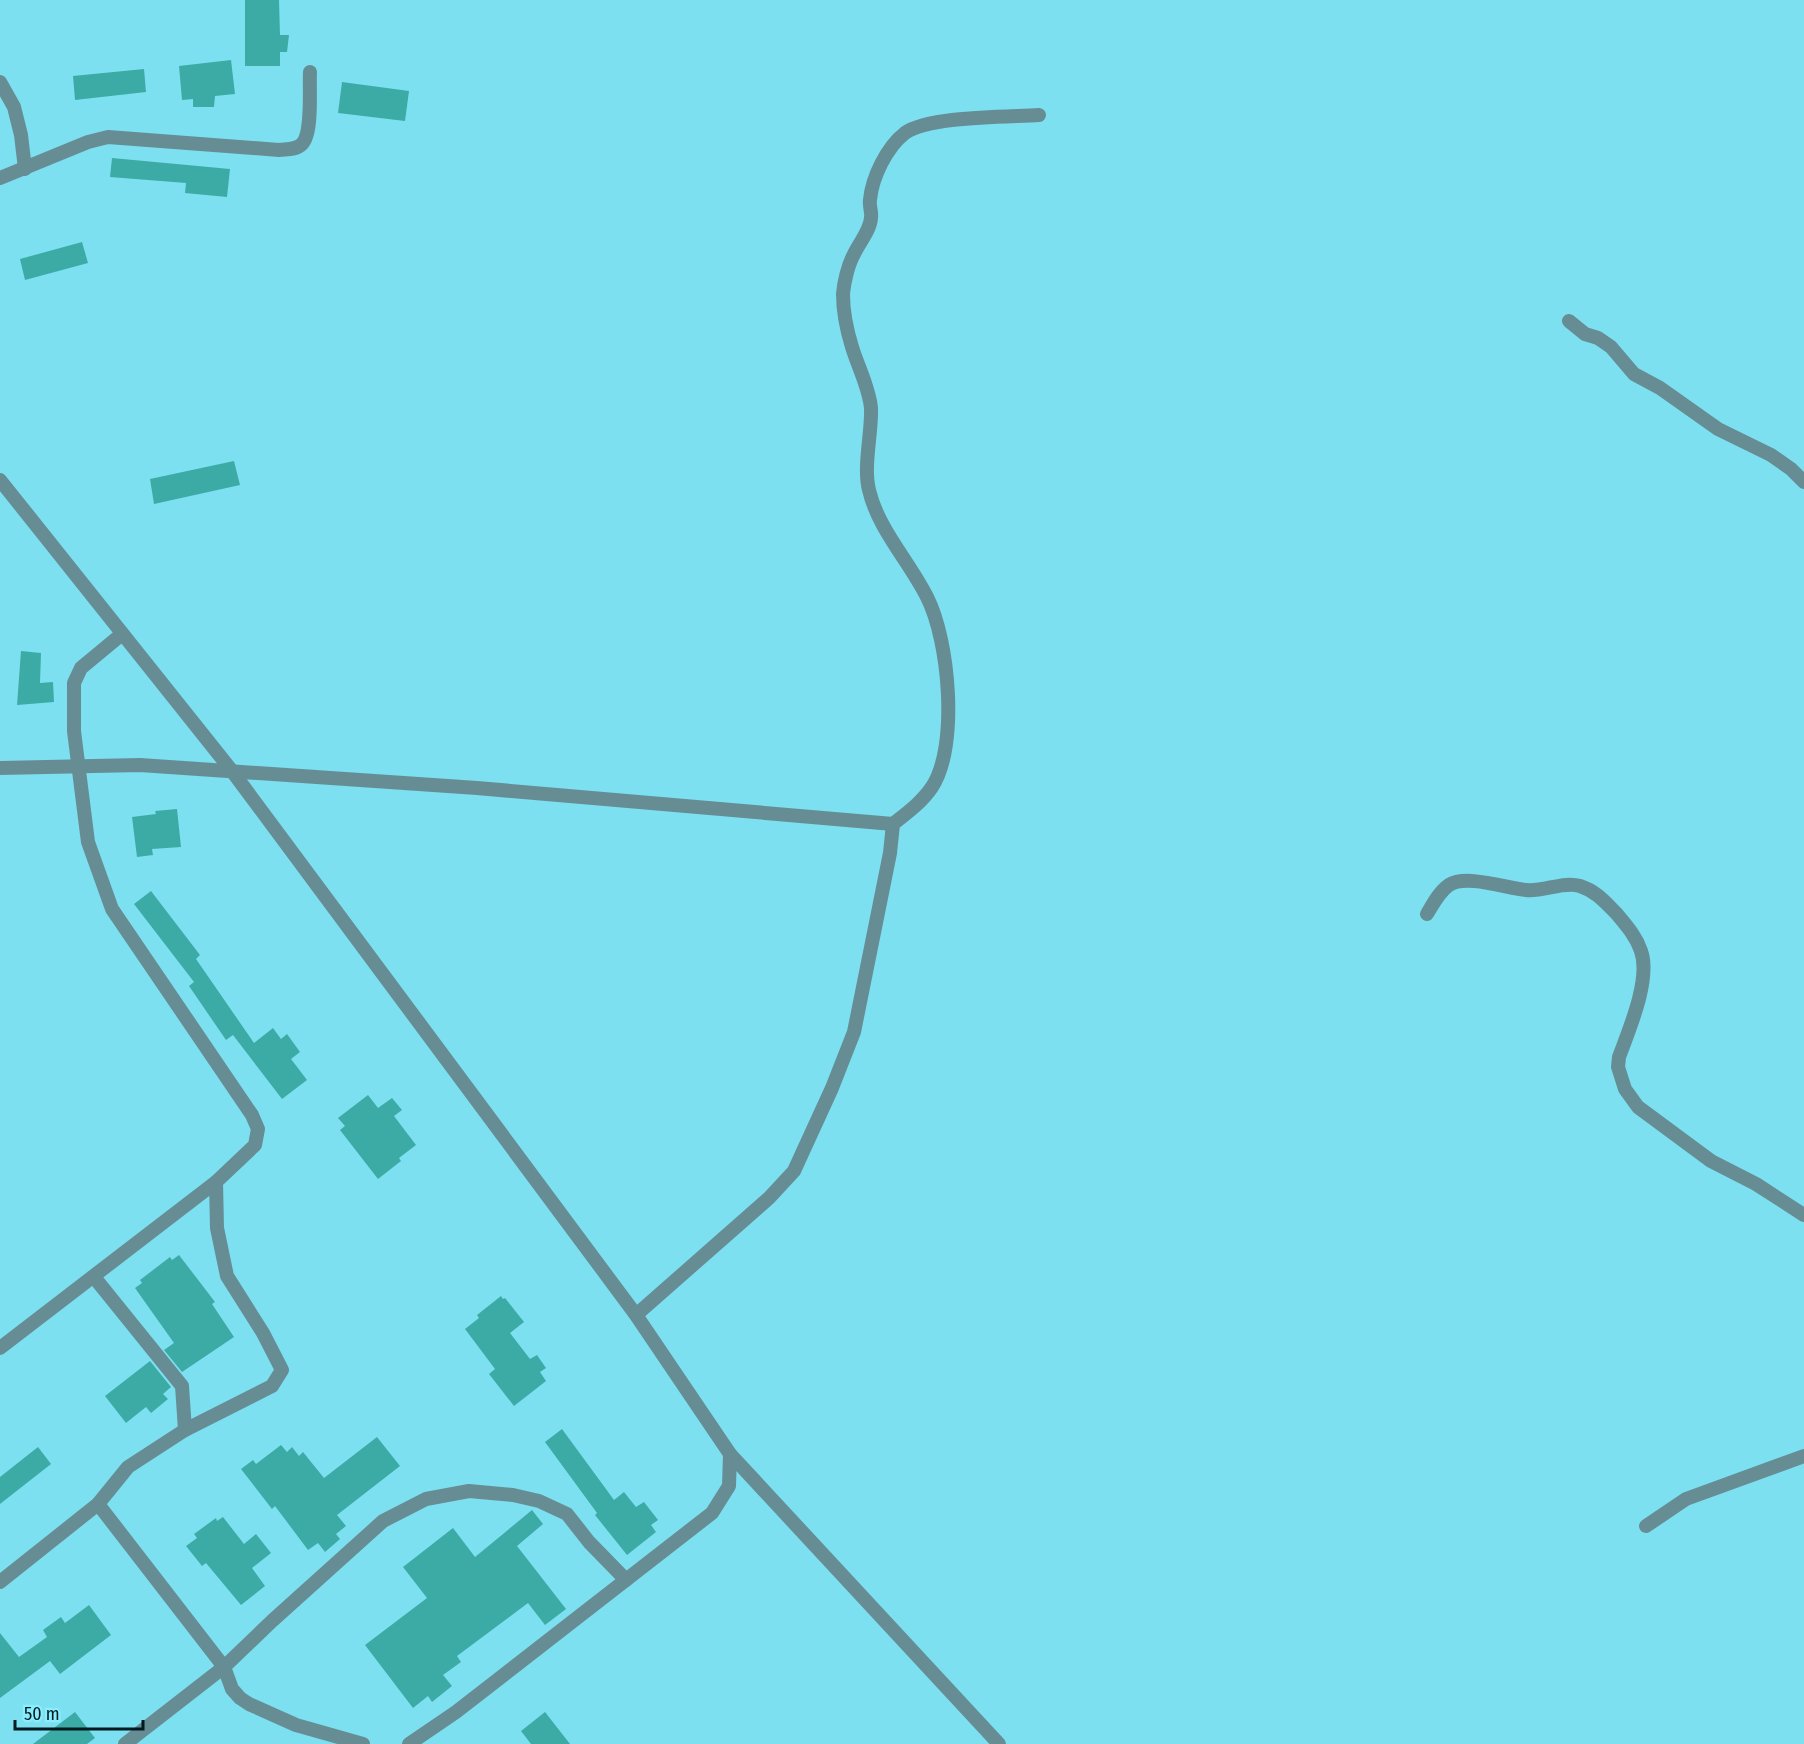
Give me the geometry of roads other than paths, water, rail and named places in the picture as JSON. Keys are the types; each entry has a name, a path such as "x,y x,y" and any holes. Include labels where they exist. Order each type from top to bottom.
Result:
{"street":[{"path":"0,178 88,142 108,137 279,150 295,148 302,144 308,135 310,72"},
{"path":"0,82 14,107 21,135 25,169"},
{"path":"636,1315 760,1206 794,1171 832,1088 854,1032 890,853 893,824 922,800 933,785 943,760 949,706 947,675 936,618 928,598 891,539 868,488 871,407 848,328 843,293 853,256 871,219 870,199 880,164 890,146 907,132 934,122 1039,115"},
{"path":"1569,321 1585,334 1598,338 1611,347 1634,374 1660,388 1718,429 1771,455 1791,469 1804,482"},
{"path":"0,480 232,771 636,1315 730,1454 999,1744"},
{"path":"0,1348 216,1182 255,1145 258,1137 256,1122 231,1082 160,983 112,909 88,842 74,731 74,683 81,668 122,634"},
{"path":"0,768 140,765 477,788 893,824"},
{"path":"1427,914 1441,892 1451,884 1465,881 1528,890 1568,884 1578,885 1601,898 1628,926 1642,953 1641,994 1619,1057 1618,1067 1625,1089 1638,1107 1711,1161 1756,1184 1804,1215"},
{"path":"0,1582 98,1504 128,1467 184,1430 272,1386 282,1370 263,1332 227,1276 217,1228 216,1182"},
{"path":"94,1277 182,1386 184,1430"},
{"path":"409,1744 456,1712 712,1513 729,1486 730,1454"},
{"path":"1646,1526 1686,1499 1804,1456"},
{"path":"125,1744 224,1667 383,1521 426,1499 469,1491 513,1495 539,1501 567,1514 589,1542 626,1580"},
{"path":"98,1504 224,1667 232,1689 240,1698 296,1725 346,1742 363,1744"}]}
